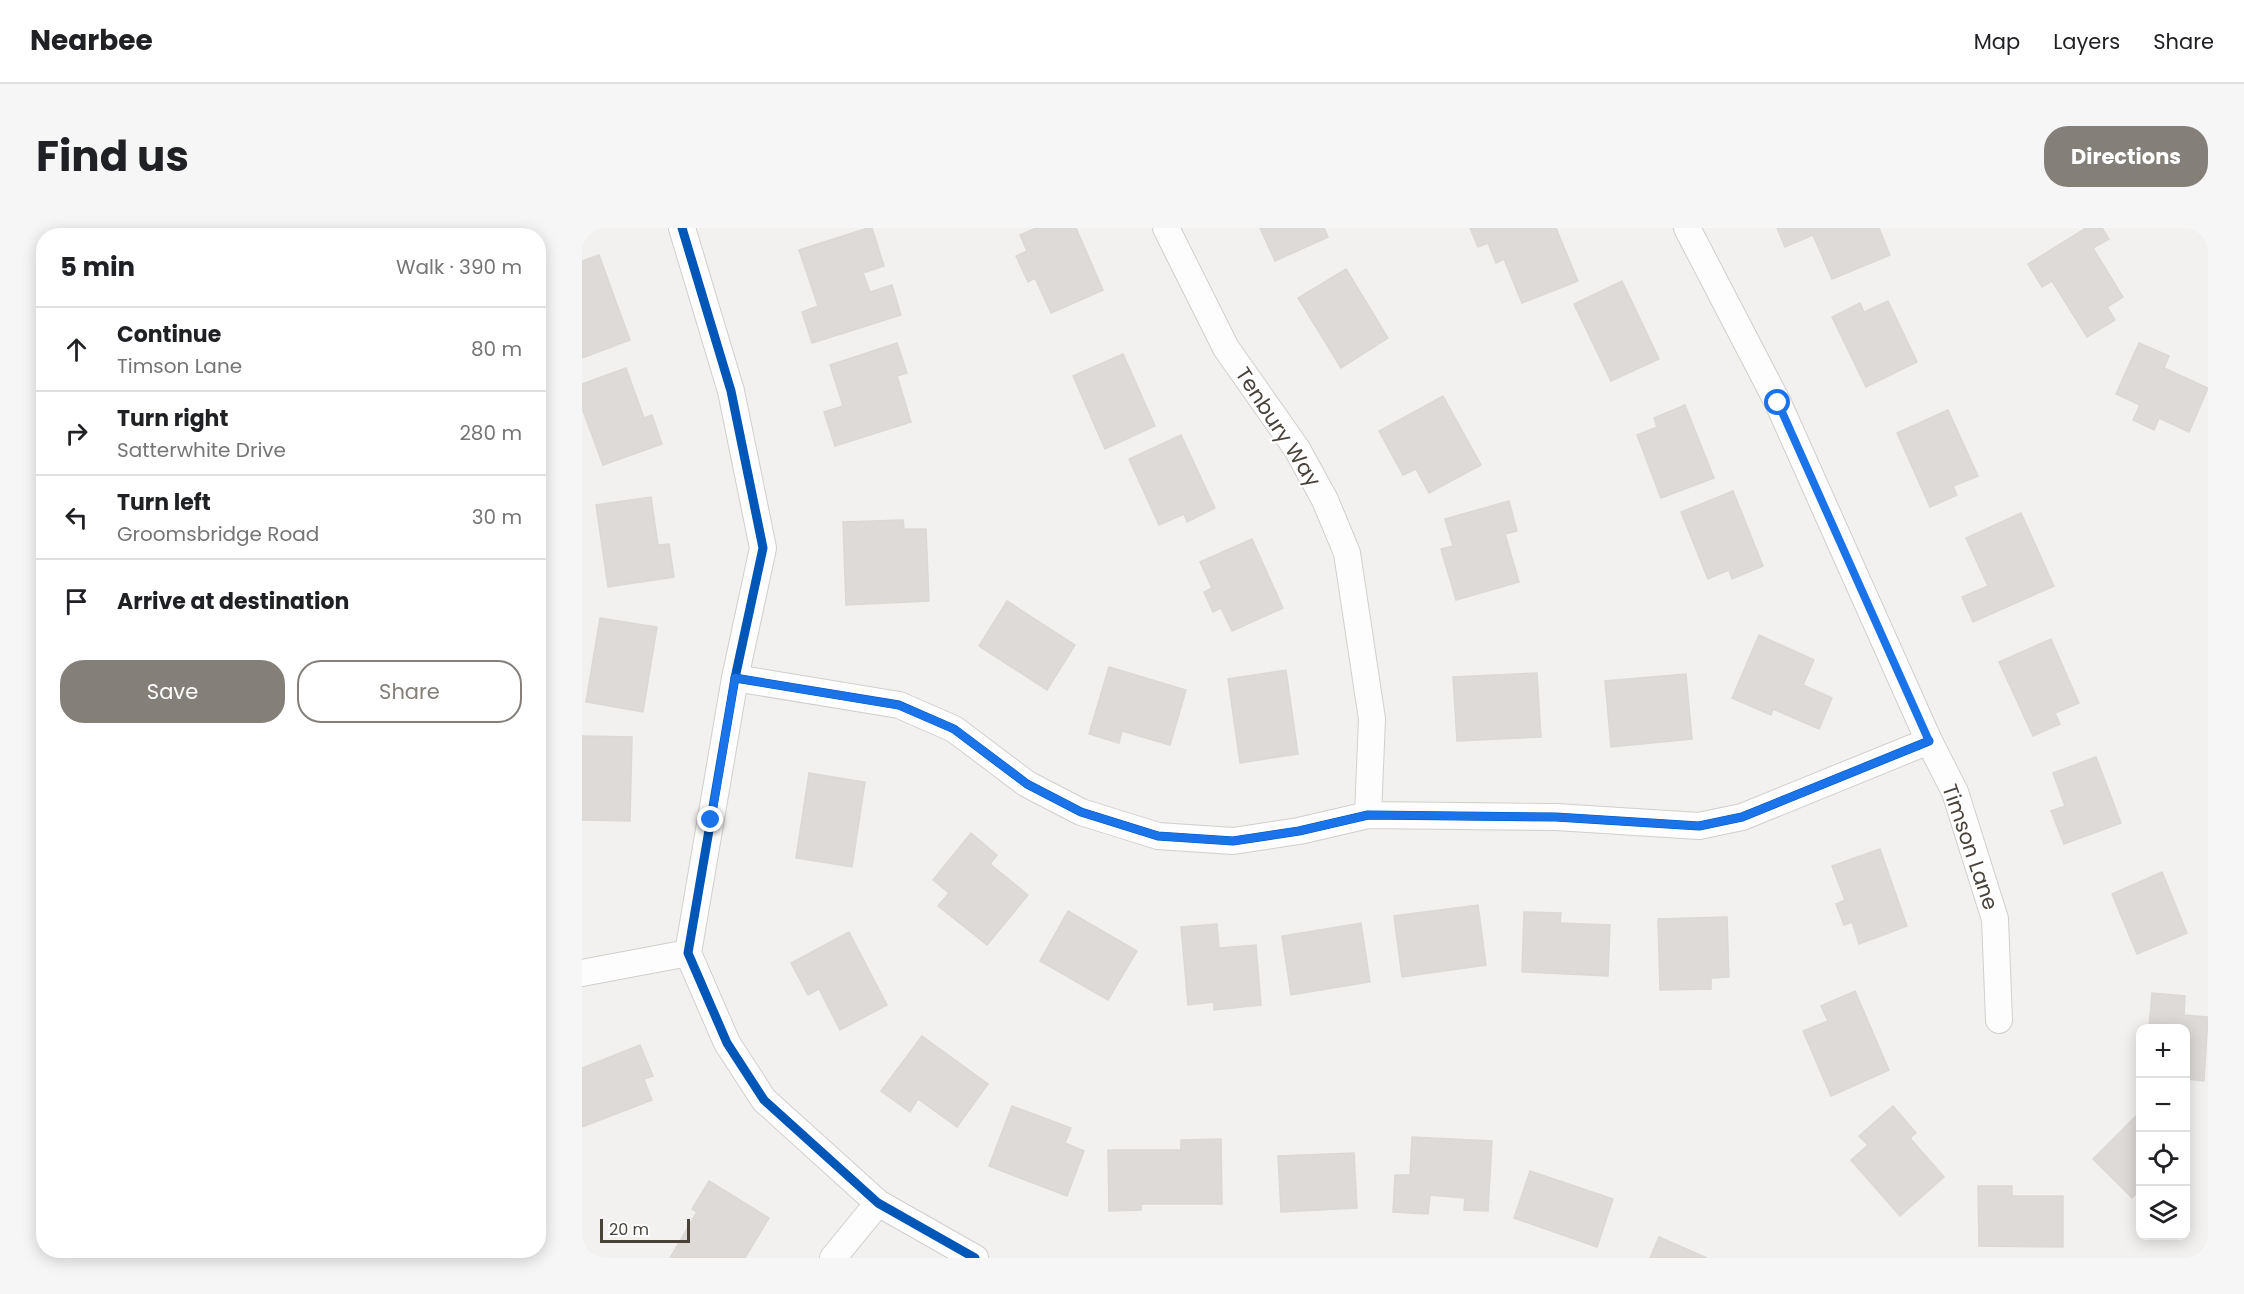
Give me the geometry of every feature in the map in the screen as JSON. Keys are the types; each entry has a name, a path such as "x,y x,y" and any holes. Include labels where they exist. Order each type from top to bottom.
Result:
{"street":[{"path":"682,228 731,391 763,548 735,678 688,952 727,1043 764,1100 878,1203 975,1258"},
{"name":"Tenbury Way","path":"1166,228 1226,348 1297,449 1325,500 1347,553 1372,719 1368,815"},
{"name":"Timson Lane","path":"1688,228 1778,403 1929,741 1955,792 1995,919 1999,1020"},
{"path":"735,678 898,705 954,729 1027,784 1072,807 1158,836 1233,841 1299,831 1368,815 1556,817 1699,826 1742,817 1929,741"},
{"path":"582,973 688,952"},
{"path":"833,1258 878,1203"}],"building":[{"path":"872,228 884,266 863,273 870,292 892,285 901,315 812,343 802,312 818,306 799,250"},
{"path":"1036,228 1076,228 1103,290 1051,313 1035,278 1028,282 1016,256 1027,251 1020,235"},
{"path":"1260,228 1324,228 1328,237 1275,261"},
{"path":"1470,228 1556,228 1578,281 1522,303 1504,259 1496,263 1488,243 1478,247"},
{"path":"1777,228 1879,228 1890,255 1832,279 1813,235 1785,247"},
{"path":"2086,228 2102,228 2109,239 2093,248 2123,297 2107,307 2115,320 2087,337 2052,281 2042,287 2028,264"},
{"path":"599,255 630,340 582,358 582,261"},
{"path":"1346,269 1388,338 1341,368 1298,298"},
{"path":"1622,281 1659,359 1611,381 1574,304"},
{"path":"1888,301 1917,362 1866,387 1832,317 1860,303 1864,312"},
{"path":"897,343 907,373 897,376 911,422 835,446 824,412 843,406 830,365"},
{"path":"2139,343 2169,356 2164,368 2208,388 2189,432 2159,418 2154,430 2133,420 2140,405 2116,394"},
{"path":"1123,354 1155,426 1105,449 1073,376"},
{"path":"626,368 644,418 652,415 662,444 603,465 582,408 582,384"},
{"path":"1443,396 1481,465 1429,493 1416,469 1403,475 1379,431"},
{"path":"1685,405 1714,478 1661,498 1637,435 1657,427 1654,418"},
{"path":"1948,410 1978,476 1953,486 1957,495 1930,507 1897,433"},
{"path":"1181,435 1215,508 1187,522 1184,514 1159,525 1129,459"},
{"path":"1733,491 1763,566 1732,579 1729,570 1708,579 1681,512"},
{"path":"651,497 658,545 669,544 674,577 608,587 596,505"},
{"path":"1509,501 1517,531 1505,534 1519,582 1456,600 1441,549 1453,546 1445,519"},
{"path":"2021,513 2054,586 1973,622 1962,597 1988,586 1966,538"},
{"path":"903,520 904,529 926,529 929,601 846,605 843,522"},
{"path":"1252,539 1283,608 1232,631 1221,608 1213,612 1204,592 1212,588 1200,562"},
{"path":"1007,601 1075,645 1047,690 979,646"},
{"path":"600,618 657,627 643,712 586,702"},
{"path":"1759,635 1814,660 1803,685 1832,698 1819,729 1773,709 1771,715 1732,698"},
{"path":"2051,639 2079,703 2055,713 2060,724 2033,736 1999,662"},
{"path":"1109,667 1186,690 1170,745 1122,731 1119,743 1089,734"},
{"path":"1286,670 1298,754 1240,763 1228,679"},
{"path":"1537,673 1541,737 1457,741 1453,677"},
{"path":"1686,674 1692,739 1611,747 1605,681"},
{"path":"582,736 632,737 630,821 582,820"},
{"path":"2096,757 2121,823 2064,844 2051,811 2065,806 2053,773"},
{"path":"809,773 865,782 852,867 796,858"},
{"path":"971,833 997,855 990,864 1028,895 987,945 938,906 949,893 933,880"},
{"path":"1880,849 1907,926 1859,944 1852,922 1844,925 1836,904 1845,900 1832,866"},
{"path":"2162,872 2187,933 2137,954 2112,894"},
{"path":"1478,905 1486,965 1402,977 1394,916"},
{"path":"1068,911 1137,951 1108,1000 1040,961"},
{"path":"1524,912 1561,913 1560,923 1610,925 1608,976 1522,972"},
{"path":"1727,917 1729,977 1711,978 1711,989 1660,990 1658,919"},
{"path":"1361,923 1370,982 1291,995 1282,936"},
{"path":"1217,924 1219,948 1256,945 1261,1005 1214,1010 1214,1002 1188,1005 1181,927"},
{"path":"849,932 887,1005 840,1030 819,989 808,995 791,963"},
{"path":"1855,991 1889,1070 1831,1096 1803,1031 1828,1021 1821,1006"},
{"path":"2152,993 2185,996 2184,1015 2208,1017 2204,1081 2190,1079 2190,1024 2149,1024"},
{"path":"922,1036 988,1084 957,1127 918,1099 910,1112 881,1091"},
{"path":"640,1045 653,1076 644,1079 652,1100 582,1127 582,1068"},
{"path":"1012,1106 1071,1128 1065,1143 1084,1151 1067,1196 989,1166"},
{"path":"1893,1106 1916,1133 1910,1138 1944,1177 1900,1216 1851,1160 1868,1145 1859,1136"},
{"path":"2136,1116 2136,1194 2132,1198 2093,1159"},
{"path":"1412,1137 1492,1141 1488,1211 1464,1210 1465,1198 1430,1195 1428,1214 1393,1212 1395,1175 1410,1175"},
{"path":"1221,1139 1222,1204 1141,1204 1141,1210 1109,1211 1108,1150 1181,1150 1181,1140"},
{"path":"1354,1153 1357,1208 1281,1212 1278,1156"},
{"path":"1530,1171 1613,1199 1597,1247 1514,1218"},
{"path":"709,1181 769,1218 745,1258 670,1258 697,1212 692,1209"},
{"path":"1978,1186 2012,1186 2012,1196 2063,1196 2063,1247 1979,1246"},
{"path":"1659,1237 1707,1258 1650,1258"}],"cycle path":[{"path":"682,228 731,391 763,548 735,678 688,953 727,1043 764,1100 878,1203 975,1258"},
{"path":"735,678 899,705 954,729 1027,784 1081,812 1158,836 1233,841 1299,831 1368,815 1556,817 1699,826 1742,817 1929,741"}],"route":[{"path":"711,820 735,678 791,685 898,705 954,729 1027,784 1081,812 1158,836 1233,841 1299,831 1368,815 1458,818 1556,817 1699,826 1742,817 1929,741 1778,403"}]}
